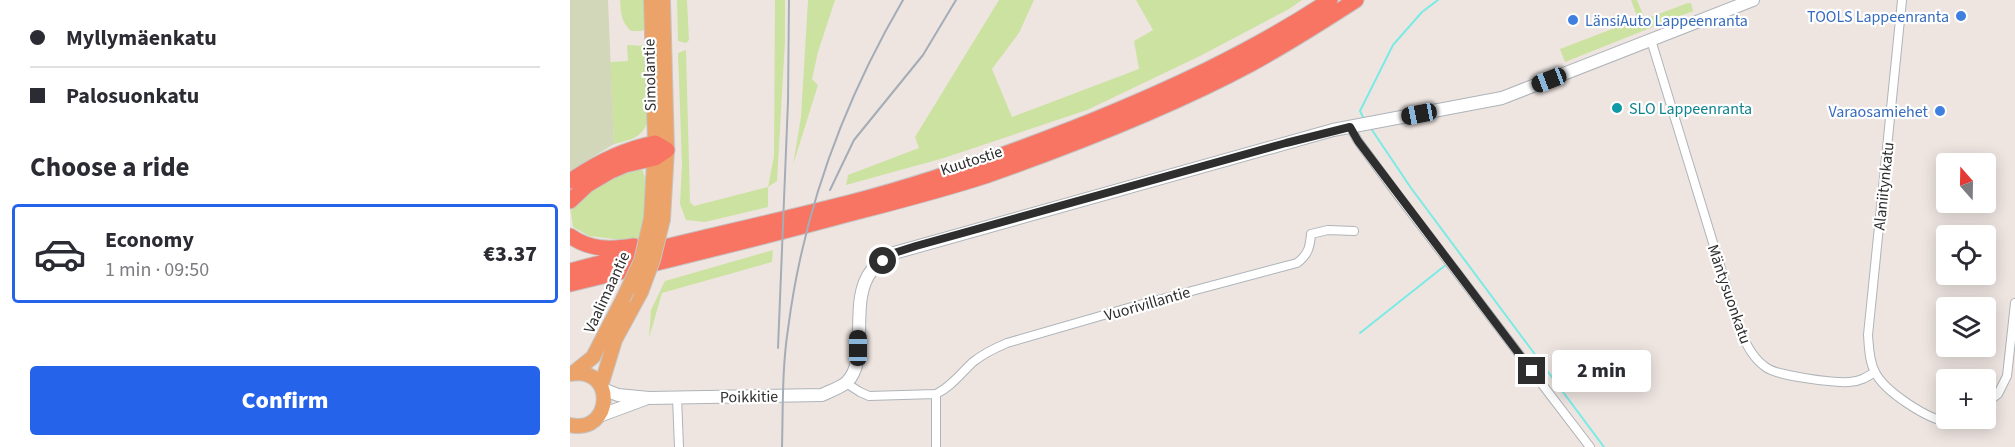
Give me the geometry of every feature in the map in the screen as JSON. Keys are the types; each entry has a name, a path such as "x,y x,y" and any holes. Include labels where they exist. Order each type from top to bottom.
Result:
{"highway":[{"name":"Kuutostie","path":"570,271 851,202 980,163 1106,115 1224,62 1274,35 1330,0"},
{"name":"Kuutostie","path":"570,284 893,203 986,175 1047,153 1175,100 1250,64 1356,0"},
{"path":"570,181 616,155 659,150"},
{"path":"570,201 587,185 659,150"},
{"path":"570,236 595,248 619,248 851,202"},
{"path":"570,291 681,258"}],"main road":[{"name":"Simolantie","path":"651,0 659,150"},
{"name":"Simolantie","path":"659,150 663,0"},
{"path":"848,380 856,362 862,288 872,269 894,253 1286,143 1350,127 1502,98 1753,0"},
{"name":"Vaalimaantie","path":"599,416 604,403 602,387 615,340 640,292 653,260 659,150"},
{"name":"Vaalimaantie","path":"571,373 593,357 641,261 657,218"},
{"path":"571,373 587,374 596,379 602,387"},
{"name":"Poikkitie","path":"602,387 618,394 649,398 822,395 848,380"},
{"name":"Poikkitie","path":"599,416 649,398"},
{"path":"572,428 586,425 599,416"}],"street":[{"name":"Alaniitynkatu","path":"1875,372 1868,335 1902,0"},
{"name":"Mäntysuonkatu","path":"1651,40 1740,331 1750,352 1768,369 1797,376 1850,382 1863,379 1875,372"},
{"path":"1350,127 1397,194 1590,447"},
{"name":"Vuorivillantie","path":"936,394 946,389 975,360 1007,343 1297,263 1306,257 1311,245 1311,234 1328,230 1354,231"},
{"path":"1996,396 2007,376 2015,303"},
{"path":"1875,372 1894,395 1907,404 1936,417"},
{"path":"848,380 860,392 869,396 936,394 936,447"},
{"path":"677,397 680,447"}],"green space":[{"path":"570,0 608,0 614,144 570,171"},
{"path":"620,0 645,0 647,26 642,31 631,31 625,24"},
{"path":"677,0 687,0 689,40 686,43 678,41"},
{"path":"775,0 785,0 785,41 777,181 768,187 774,156"},
{"path":"808,0 835,0 812,79 818,85 793,165 801,117"},
{"path":"999,0 1034,0 1019,33 992,69 1012,117 1139,69 1134,41 1153,30 1136,0 1302,0 1202,55 1087,110 944,158 846,185 848,175 919,148 915,137"},
{"path":"1631,0 1637,0 1645,19 1688,3 1691,3 1693,11 1565,62 1560,49 1638,19"},
{"path":"627,45 646,46 648,120 639,134 614,144 610,62 628,61"},
{"path":"686,50 690,202 694,206 768,187 768,207 705,222 686,220 680,204 682,165 678,53"},
{"path":"640,167 644,174 647,193 639,242 589,236 573,227 570,206 622,169"},
{"path":"773,250 772,262 662,293 649,338 651,310 665,281"}],"waterway":[{"path":"1364,119 1360,111 1393,45 1422,12 1438,0"},
{"path":"1372,130 1411,188 1604,447"},
{"path":"1360,333 1447,264"}],"railway":[{"path":"778,348 788,101 789,0"},
{"path":"782,447 788,329 795,285 815,200 829,158 862,78 903,0"},
{"path":"830,190 854,140 923,55 956,0"}],"place":[{"name":"TOOLS Lappeenranta","path":"1961,16"},
{"name":"LänsiAuto Lappeenranta","path":"1573,20"},
{"name":"SLO Lappeenranta","path":"1617,108"},
{"name":"Varaosamiehet","path":"1940,111"}],"route":[{"path":"883,261 894,253 916,246 1350,127 1397,194 1532,371"}]}
